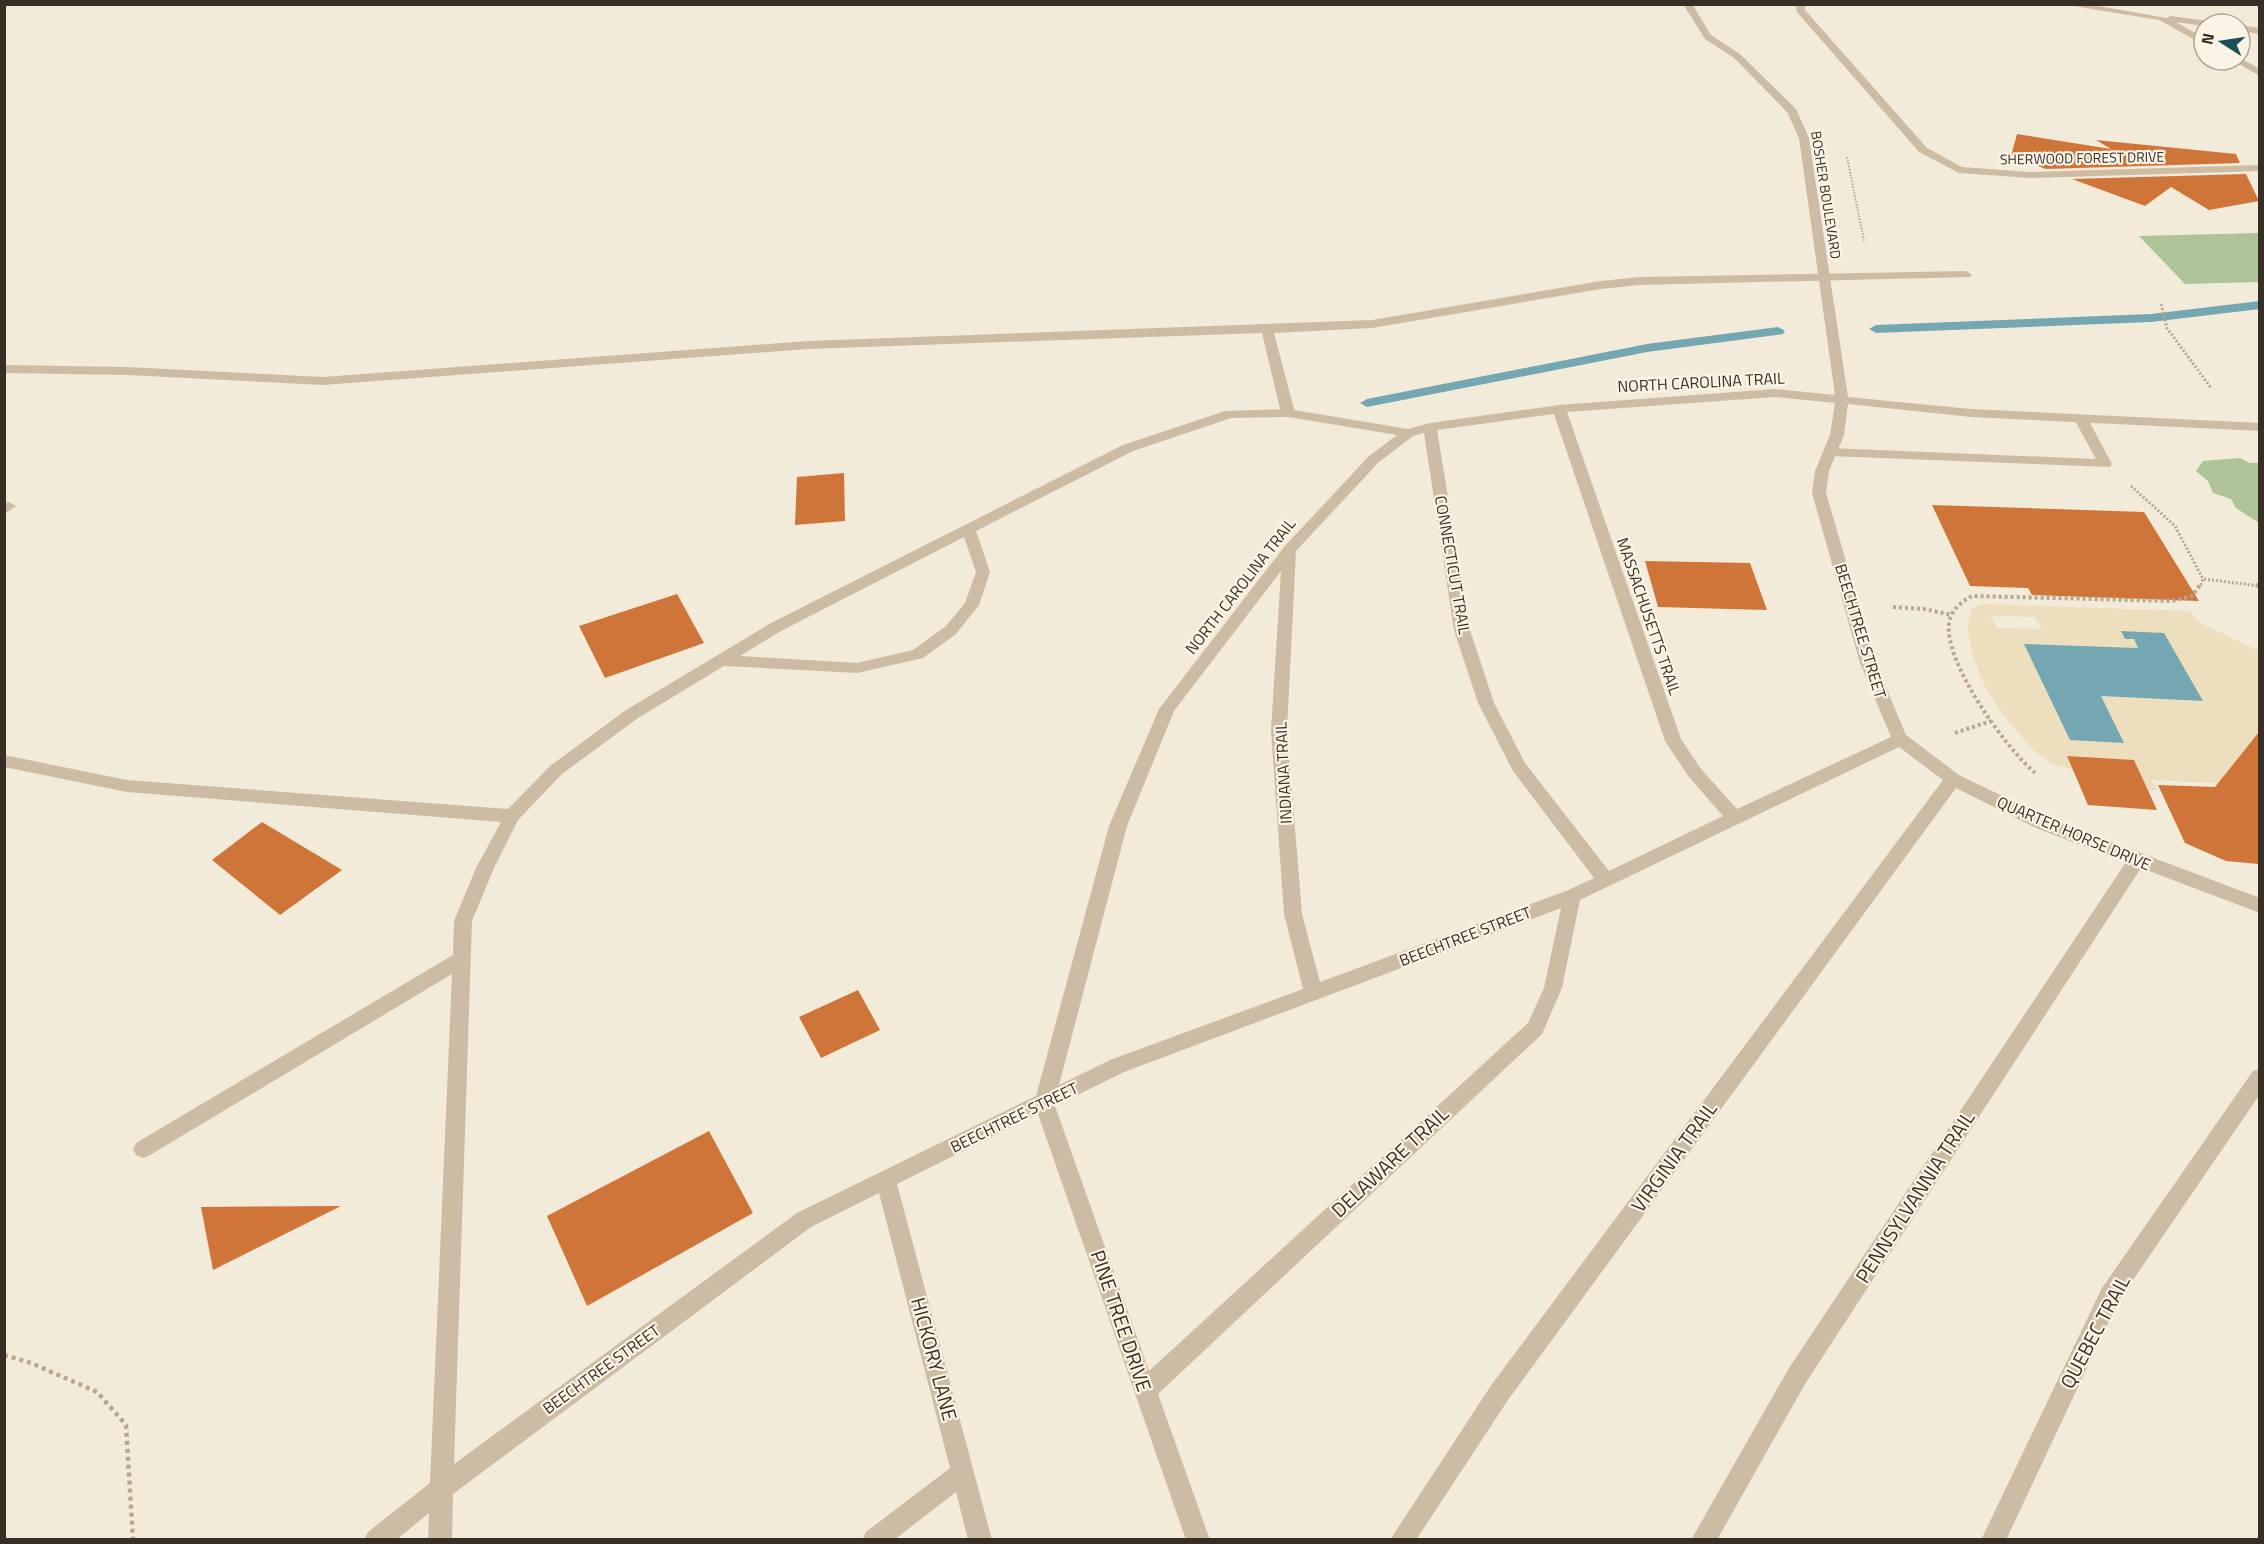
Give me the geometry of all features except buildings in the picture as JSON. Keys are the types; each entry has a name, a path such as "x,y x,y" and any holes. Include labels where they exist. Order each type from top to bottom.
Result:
{"street":[{"name":"BOSHER BOULEVARD","path":"1687,4 1708,37 1737,56 1792,111 1804,138 1842,400"},
{"name":"SHERWOOD FOREST DRIVE","path":"1800,4 1800,10 1923,150 1959,170 2030,175 2259,168"},
{"path":"2065,4 2192,22"},
{"path":"2162,18 2192,35"},
{"path":"4,369 127,371 323,381 808,345 1267,330 1372,324 1601,285 1639,281 1966,275"},
{"path":"1267,330 1288,413"},
{"name":"NORTH CAROLINA TRAIL","path":"1044,1103 1118,826 1167,709 1289,550 1374,459 1408,433 1430,427 1559,409 1775,393 1842,400"},
{"path":"1842,400 1925,410 2259,427"},
{"name":"BEECHTREE STREET","path":"376,1539 441,1488 804,1220 1117,1066 1572,896 1900,739 1868,663 1819,492 1822,471 1838,435 1842,400"},
{"name":"MASSACHUSETTS TRAIL","path":"1559,409 1673,741 1695,773 1735,818"},
{"path":"440,1539 463,921 485,868 512,816 556,770 632,714 720,660 776,627 1128,448 1230,414 1288,413 1408,433"},
{"path":"2080,418 2105,464"},
{"name":"CONNECTICUT TRAIL","path":"1430,427 1462,630 1486,703 1519,767 1606,880"},
{"path":"1830,452 2105,464"},
{"path":"720,660 857,668 918,654 951,630 972,605 983,572 968,530"},
{"name":"INDIANA TRAIL","path":"1289,550 1279,730 1293,914 1313,993"},
{"name":"QUARTER HORSE DRIVE","path":"1900,739 1953,779 2042,823 2259,906"},
{"path":"4,760 127,786 512,816"},
{"name":"VIRGINIA TRAIL","path":"1401,1539 1500,1392 1953,779"},
{"name":"PENNSYLVANNIA TRAIL","path":"1703,1539 1797,1376 2137,860"},
{"name":"DELAWARE TRAIL","path":"1145,1390 1535,1028 1553,988 1572,896"},
{"path":"142,1149 462,959"},
{"name":"QUEBEC TRAIL","path":"1993,1539 2110,1295 2259,1077"},
{"name":"PINE TREE DRIVE","path":"1044,1103 1198,1539"},
{"name":"HICKORY LANE","path":"886,1180 980,1539"},
{"path":"874,1539 963,1472"}],"path":[{"path":"2161,304 2167,328"},
{"path":"2037,774 2028,769 2005,741 1966,680 1949,632 1952,615 1958,602 1972,596 2187,600 2198,593 2203,579 2175,526 2105,464"},
{"path":"2203,579 2259,586"},
{"path":"1851,605 1923,609 1952,615"},
{"path":"4,1355 32,1363 97,1392 126,1425 133,1539"}],"green space":[{"path":"2259,233 2259,282 2185,284 2139,236"},
{"path":"2240,458 2250,463 2259,463 2259,523 2236,508 2231,499 2213,493 2208,481 2196,471 2203,461"}],"shaded area":[{"path":"1983,604 2190,611 2197,621 2259,651 2259,752 2244,751 2236,761 2242,772 2227,784 2152,780 2157,790 2148,790 2133,760 2068,757 2073,770 2053,764 2033,750 2003,715 1984,685 1973,656 1967,628 1972,608","holes":["1991,616 2035,617 2041,629 1997,628","2134,639 2202,701 2101,696 2024,644 2138,648"]}],"water":[{"path":"2121,631 2164,633 2203,701 2101,696 2124,743 2070,740 2024,644 2138,648 2134,639 2125,639"}],"waterway":[{"path":"1876,329 2151,318 2260,305"},
{"path":"1367,403 1647,348 1778,331"}]}
